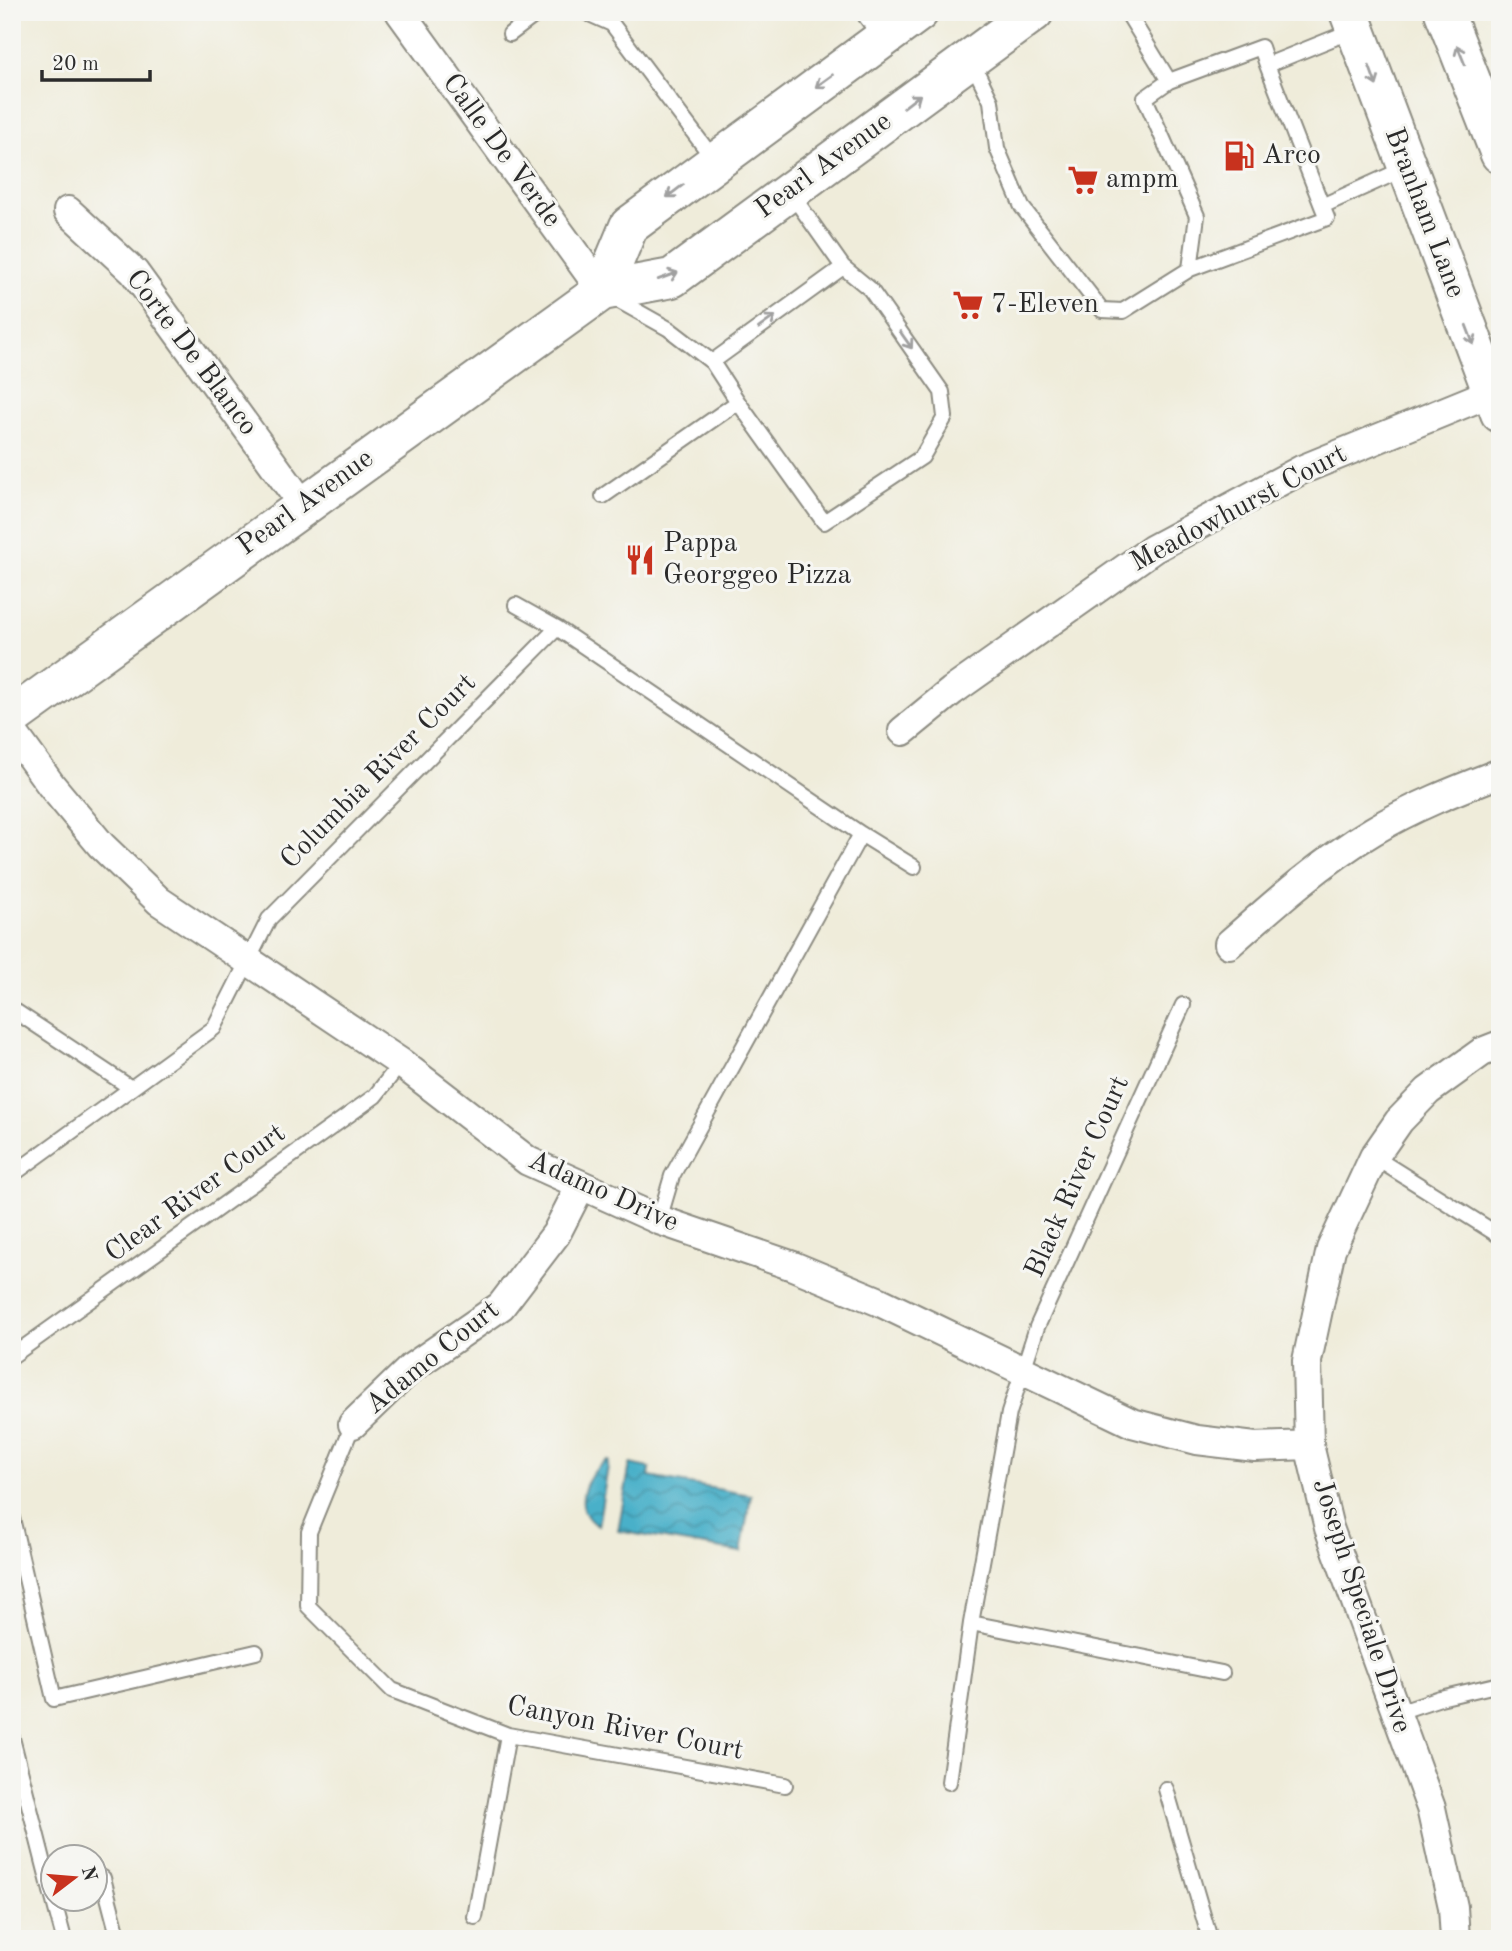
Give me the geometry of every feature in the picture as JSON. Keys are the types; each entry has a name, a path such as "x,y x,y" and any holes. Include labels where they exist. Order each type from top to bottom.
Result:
{"street":[{"name":"Calle De Verde","path":"400,12 602,291"},
{"path":"602,291 629,226 715,161 880,23 919,12"},
{"name":"Pearl Avenue","path":"12,717 602,291 672,278 1034,12"},
{"path":"1444,12 1499,149"},
{"name":"Branham Lane","path":"1348,18 1496,403"},
{"name":"Corte De Blanco","path":"68,211 134,271 303,505"},
{"name":"Meadowhurst Court","path":"903,731 952,691 1153,549 1301,470 1427,416 1496,403"},
{"name":"Adamo Drive","path":"12,731 51,785 101,845 159,901 401,1063 528,1161 659,1220 818,1276 880,1302 1132,1423 1184,1437 1255,1447 1309,1445"},
{"path":"1229,944 1278,900 1372,831 1438,797 1500,773"},
{"name":"Joseph Speciale Drive","path":"1455,1939 1453,1907 1431,1808 1329,1528 1309,1445 1307,1361 1331,1249 1374,1157 1399,1121 1428,1091 1482,1052 1500,1045"},
{"name":"Adamo Court","path":"353,1424 411,1368 501,1306 556,1234 581,1185"}],"lane":[{"path":"510,34 539,12"},
{"path":"585,12 612,24 715,161"},
{"path":"1127,12 1169,81"},
{"path":"1267,65 1348,18"},
{"path":"970,59 991,101 997,148 1022,207 1102,310 1123,311 1190,269 1326,218 1261,47 1169,81 1145,98 1197,216 1190,269"},
{"path":"1322,206 1407,167"},
{"path":"602,291 669,329 712,362 824,522 922,457 945,417 942,392 870,289 843,267 790,192"},
{"path":"712,362 843,267"},
{"path":"603,496 738,402"},
{"path":"516,605 557,628 914,867"},
{"name":"Columbia River Court","path":"12,1175 214,1028 269,919 557,628"},
{"path":"659,1220 672,1176 861,834"},
{"name":"Black River Court","path":"949,1782 971,1623 1009,1413 1037,1327 1183,1005"},
{"path":"12,1009 131,1088"},
{"name":"Clear River Court","path":"12,1356 375,1096 401,1063"},
{"path":"1374,1157 1500,1236"},
{"name":"Canyon River Court","path":"353,1424 309,1532 308,1606 392,1690 508,1735 785,1784"},
{"path":"12,1518 54,1699 256,1652"},
{"path":"971,1623 1222,1674"},
{"path":"1395,1713 1440,1698 1500,1684"},
{"path":"475,1917 508,1735"},
{"path":"12,1738 39,1842"},
{"path":"1166,1789 1210,1939"},
{"path":"108,1897 119,1939"},
{"path":"57,1912 64,1939"}],"water":[{"path":"609,1461 598,1526 584,1511 584,1493 592,1475"},
{"path":"630,1464 650,1468 649,1477 751,1495 741,1552 618,1531"}],"place":[{"name":"Arco","path":"1239,156"},
{"name":"ampm","path":"1083,180"},
{"name":"7-Eleven","path":"968,305"},
{"name":"Pappa Georggeo Pizza","path":"640,560"}]}
